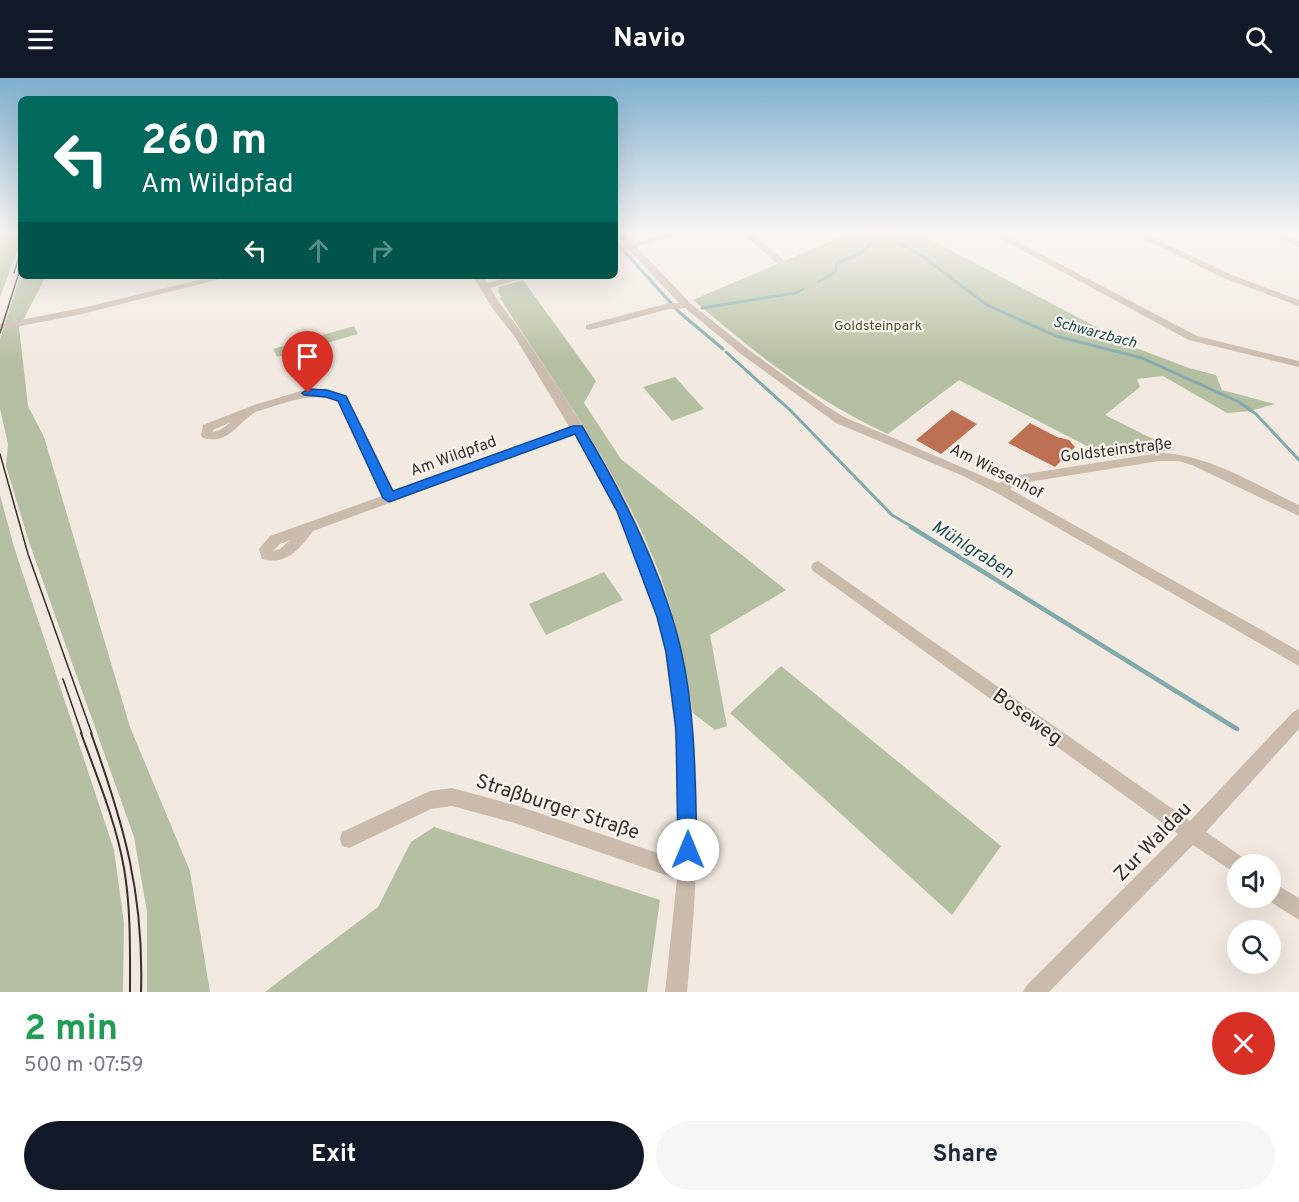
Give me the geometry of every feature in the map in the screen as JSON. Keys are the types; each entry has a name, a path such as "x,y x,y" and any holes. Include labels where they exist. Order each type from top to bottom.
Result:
{"street":[{"name":"Am Wiesenhof","path":"658,275 687,305 744,352 840,420 1000,489 1299,659"},
{"path":"1073,275 1193,338 1299,364"},
{"path":"1223,275 1299,303"},
{"path":"0,327 33,322 214,279"},
{"path":"499,279 481,281 578,429 624,511 665,617 674,652 684,729 688,873 676,992"},
{"path":"590,327 669,306 687,305"},
{"path":"246,413 308,393 327,393 342,398 389,498"},
{"name":"Am Wildpfad","path":"307,530 578,429"},
{"name":"Goldsteinstraße","path":"1000,489 1013,480 1159,457 1178,457 1196,462 1299,511"},
{"name":"Boseweg","path":"818,567 1227,858"},
{"name":"Zur Waldau","path":"1034,992 1192,833 1299,717"},
{"name":"Straßburger Straße","path":"349,839 430,800 452,797 515,814 688,873"},
{"path":"1281,898 1299,910"}],"green space":[{"path":"0,275 8,275 0,297"},
{"name":"Goldsteinpark","path":"753,275 997,275 1136,348 1189,368 1216,375 1222,390 1275,404 1250,411 1227,413 1163,376 1137,379 1140,387 1105,415 1175,450 1110,458 959,380 888,434 834,405 785,374 693,300"},
{"path":"19,279 44,279 19,328 28,406 44,437 130,727 190,871 210,992 147,992 147,912 134,837 29,542 6,466 8,444 0,409 0,339"},
{"path":"523,280 596,381 584,403 621,459 786,590 710,635 727,726 715,730 693,713 671,609 645,538 587,432 500,298 499,287"},
{"path":"354,326 358,334 277,357 273,349"},
{"path":"675,377 704,409 672,421 643,387"},
{"path":"0,495 14,547 114,850 124,923 123,992 0,992"},
{"path":"604,572 623,600 546,635 529,604"},
{"path":"781,666 1001,846 952,915 730,713"},
{"path":"434,827 660,900 647,992 265,992 378,907 411,842"}],"building":[{"path":"952,410 977,424 941,454 916,440"},
{"path":"1030,423 1057,437 1069,440 1075,447 1055,467 1008,443"}],"waterway":[{"name":"Mühlgraben","path":"645,275 679,312 723,349"},
{"path":"818,282 830,275"},
{"name":"Schwarzbach","path":"947,275 987,305 1056,336 1142,358 1239,402 1256,414 1299,460"},
{"path":"702,308 795,293 803,289"},
{"name":"Mühlgraben","path":"726,352 790,410 892,515 914,528"},
{"name":"Mühlgraben","path":"911,527 1237,729"}],"tram line":[{"path":"0,333 18,276"},
{"path":"0,454 28,554 92,734"},
{"path":"63,679 82,734"},
{"path":"81,733 100,783 121,851 129,914 130,992"},
{"path":"91,733 113,798 130,860 139,923 141,992"}],"route":[{"path":"308,393 327,393 342,398 362,435 389,498 578,429 624,511 665,617 674,652 684,729 688,850"}]}
